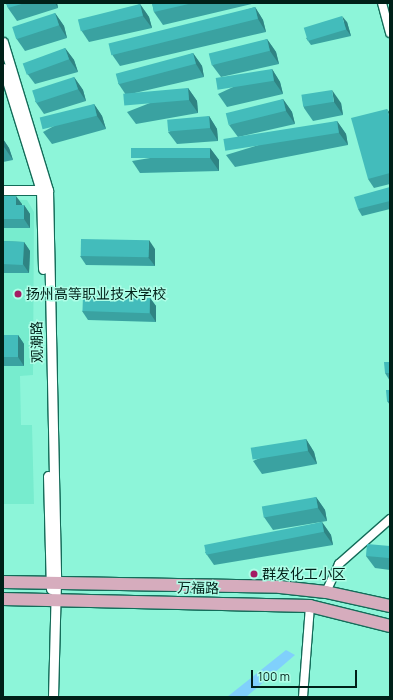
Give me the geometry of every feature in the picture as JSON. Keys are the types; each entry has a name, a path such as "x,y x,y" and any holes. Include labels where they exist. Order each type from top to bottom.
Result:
{"main road":[{"name":"万福路","path":"3,582 53,582 326,592 390,606"},
{"name":"万福路","path":"3,599 310,606 390,626"}],"street":[{"path":"382,3 390,33"},
{"name":"观潮路","path":"3,42 44,191 53,582 53,697"},
{"name":"观潮路","path":"3,68 44,191"},
{"path":"3,190 44,191"},
{"path":"326,592 339,564 390,519"},
{"path":"303,697 310,606"}],"shaded area":[{"name":"扬州高等职业技术学校","path":"3,199 27,200 34,212 33,375 20,376 21,425 32,425 34,504 3,504"}],"water":[{"path":"286,650 295,655 246,697 227,697"}],"building":[{"path":"6,3 25,3 8,8"},
{"path":"152,3 193,3 154,12"},
{"path":"140,4 143,16 81,31 78,19"},
{"path":"255,7 258,19 111,55 108,44"},
{"path":"55,13 59,25 16,39 12,27"},
{"path":"342,16 346,29 308,41 304,28"},
{"path":"267,39 270,51 212,65 209,54"},
{"path":"65,48 69,59 27,75 23,63"},
{"path":"193,53 196,64 119,84 116,74"},
{"path":"272,69 274,81 218,90 216,78"},
{"path":"74,77 78,89 36,103 32,91"},
{"path":"188,88 189,100 124,106 123,94"},
{"path":"332,90 334,102 303,107 301,95"},
{"path":"283,99 286,111 229,125 226,113"},
{"path":"94,104 97,116 43,129 40,118"},
{"path":"387,109 390,119 390,173 368,179 351,118"},
{"path":"209,116 210,128 168,132 167,120"},
{"path":"337,121 339,133 225,151 223,139"},
{"path":"131,148 210,148 210,158 131,158"},
{"path":"390,187 390,201 358,209 354,197"},
{"path":"3,196 16,196 16,205 24,205 24,219 3,219"},
{"path":"81,239 149,240 149,257 81,256"},
{"path":"3,241 24,242 23,265 3,264"},
{"path":"83,296 150,298 149,313 82,311"},
{"path":"3,335 18,335 18,357 3,357"},
{"path":"384,362 390,362 390,373 385,373"},
{"path":"386,390 390,390 390,401 387,401"},
{"path":"306,439 308,451 253,460 251,448"},
{"path":"316,497 318,508 264,517 262,507"},
{"path":"322,522 324,532 206,555 204,545"},
{"path":"367,544 390,546 389,558 366,556"}],"place":[{"name":"扬州高等职业技术学校","path":"18,294"},
{"name":"群发化工小区","path":"254,574"}]}
